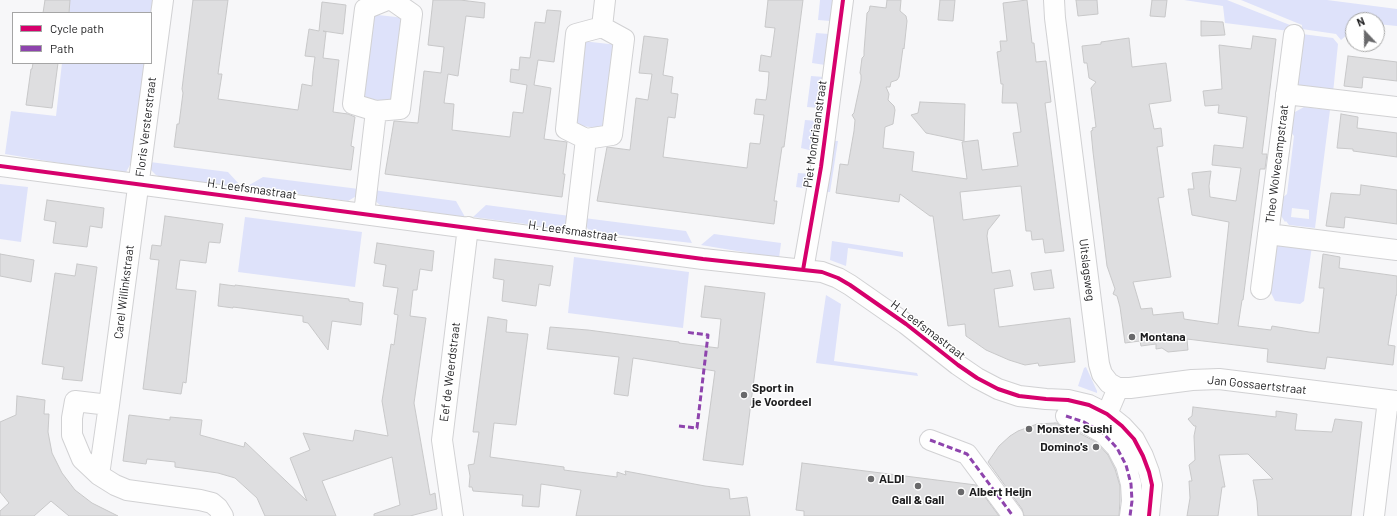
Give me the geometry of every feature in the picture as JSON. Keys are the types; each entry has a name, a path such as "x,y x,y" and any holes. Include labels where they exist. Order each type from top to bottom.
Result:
{"street":[{"name":"Floris Versterstraat","path":"139,184 163,0"},
{"path":"387,0 365,9 353,104 376,111 400,109 412,14 392,0"},
{"path":"602,27 605,0"},
{"name":"Piet Mondriaanstraat","path":"803,270 821,167 843,0"},
{"name":"Uitslagsweg","path":"1054,0 1055,18 1099,364 1102,374 1109,383 1118,388"},
{"path":"602,27 624,40 612,135 586,139 566,129 576,34 602,27"},
{"name":"Theo Wolvecampstraat","path":"1261,289 1294,35"},
{"name":"Theo Wolvecampstraat","path":"1286,94 1397,107"},
{"path":"364,214 376,111"},
{"path":"574,242 586,139"},
{"name":"H. Leefsmastraat","path":"0,166 703,259 822,272 838,278 850,285 906,324 958,365 977,378 998,389 1019,396 1068,400 1089,405 1107,414"},
{"name":"Carel Willinkstraat","path":"99,475 139,184"},
{"name":"Eef de Weerdstraat","path":"453,516 442,440 468,227"},
{"name":"Theo Wolvecampstraat","path":"1268,234 1397,250"},
{"name":"Jan Gossaertstraat","path":"1118,388 1130,388 1192,380 1219,379 1392,401"},
{"path":"1118,388 1107,414 1122,426 1134,440 1143,456 1152,485 1149,516"},
{"path":"109,403 75,401 72,418 72,435 82,459 99,475 115,485 127,490 212,503 218,508 223,516"},
{"path":"1374,516 1392,401"},
{"path":"1066,416 1084,422 1103,434 1117,448 1126,465 1131,484 1132,501 1130,516"},
{"path":"930,440 967,454 1013,516"}],"shaded area":[{"path":"70,0 153,0 151,12 69,12"},
{"path":"820,0 835,0 830,21 818,20"},
{"path":"1184,0 1227,0 1295,27 1289,31 1225,23 1223,6"},
{"path":"1241,0 1327,0 1397,9 1397,26 1385,25 1385,12 1345,12 1345,37 1341,40 1336,34 1302,29 1302,25"},
{"path":"369,14 405,18 396,102 360,98"},
{"path":"816,33 829,34 825,65 812,63"},
{"path":"1302,34 1333,38 1338,44 1333,93 1300,88 1297,84 1298,83 1296,81"},
{"path":"582,41 618,45 608,129 572,125"},
{"path":"62,64 145,64 131,163 125,174 5,154 11,111 56,116"},
{"path":"811,76 824,77 819,108 807,107"},
{"path":"1304,107 1330,110 1315,228 1289,225 1280,214 1281,199 1287,194 1294,136 1290,131 1292,116 1295,112","holes":["1292,208 1309,210 1309,219 1291,217"]},
{"path":"805,120 818,121 813,151 801,148"},
{"path":"834,141 838,141 830,192 826,192"},
{"path":"150,162 228,172 239,184 238,187 160,177 151,170"},
{"path":"798,173 812,174 811,189 796,187"},
{"path":"263,177 359,189 358,195 348,201 246,187"},
{"path":"0,184 28,187 21,242 0,239"},
{"path":"373,190 456,201 465,217 380,205 374,200"},
{"path":"486,205 570,216 565,226 556,228 473,217"},
{"path":"245,217 362,232 355,287 238,272"},
{"path":"584,218 686,231 692,243 593,232 588,229 584,223"},
{"path":"714,234 781,243 779,258 701,245"},
{"path":"832,241 903,252 903,257 848,248 846,266 830,260"},
{"path":"1282,241 1312,246 1304,301 1300,304 1275,301 1271,293 1276,246"},
{"path":"574,257 689,272 683,328 568,313"},
{"path":"826,295 841,304 834,361 917,373 918,376 816,363"},
{"path":"1086,367 1097,393 1078,386 1084,368"}],"building":[{"path":"45,0 70,0 69,12 43,12"},
{"path":"193,0 228,0 218,74 222,74 218,99 298,110 302,84 312,86 315,57 305,56 309,29 319,31 322,2 346,5 343,34 323,31 326,32 323,58 339,60 333,112 348,114 355,117 351,146 354,147 351,170 174,147 177,124 179,124"},
{"path":"433,0 460,0 485,3 484,18 466,16 458,76 448,74 444,103 454,104 452,130 510,137 513,112 523,113 527,85 510,82 511,69 519,70 520,57 530,58 535,22 545,23 547,10 561,11 554,62 538,60 534,85 551,88 544,139 567,142 562,197 385,174 394,121 418,123 424,71 441,73 444,47 428,45"},
{"path":"768,0 803,0 784,147 782,147 774,201 777,201 774,224 597,201 607,147 630,150 636,98 648,100 652,74 639,73 644,36 668,39 663,75 673,77 671,93 678,94 675,118 668,117 663,157 747,168 750,143 760,144 764,115 754,114 756,99 766,100 768,86 769,72 759,71 761,55 771,57 775,28 765,27"},
{"path":"887,0 901,0 900,11 906,16 907,21 899,77 897,80 891,82 890,87 886,87 889,94 888,100 894,106 895,110 893,124 885,127 883,148 914,152 912,171 967,179 962,142 978,140 982,170 1018,166 1013,133 1021,132 1017,103 1002,103 1003,84 1001,84 997,52 1001,51 1000,41 1007,41 1003,3 1027,0 1032,43 1034,43 1036,62 1046,61 1051,102 1045,103 1064,251 1045,253 1043,239 1032,240 1031,231 1026,231 1021,186 960,192 963,220 1000,215 988,230 987,236 992,273 1010,270 1013,286 994,289 999,327 1070,318 1075,362 1039,366 1038,363 1025,365 986,350 966,336 965,324 948,326 933,216 930,216 900,194 899,202 836,193 840,164 848,165 854,131 855,120 852,115 854,113 861,80 860,73 862,58 864,56 867,13 870,6 886,8"},
{"path":"940,0 955,0 953,21 938,20"},
{"path":"1076,0 1097,0 1098,14 1078,16"},
{"path":"1152,0 1167,0 1165,17 1150,16"},
{"path":"1201,21 1223,22 1225,35 1201,36"},
{"path":"1253,36 1276,39 1262,154 1267,154 1265,169 1260,169 1243,300 1238,326 1271,330 1272,326 1319,333 1324,288 1319,288 1323,254 1340,257 1339,268 1397,276 1397,295 1388,345 1395,346 1393,365 1327,357 1325,369 1267,362 1268,349 1187,339 1188,350 1168,352 1162,348 1156,349 1156,344 1141,346 1140,341 1125,343 1120,307 1117,296 1113,294 1115,289 1107,266 1093,152 1091,131 1093,130 1092,128 1096,127 1091,88 1096,82 1089,78 1087,63 1084,63 1082,46 1101,44 1101,42 1129,38 1132,67 1166,63 1171,101 1149,104 1154,129 1161,128 1163,146 1157,147 1164,197 1158,198 1171,277 1133,282 1141,309 1152,308 1153,315 1183,312 1184,319 1218,324 1229,222 1192,215 1188,189 1194,189 1192,173 1211,171 1209,186 1210,197 1236,201 1241,168 1212,165 1214,145 1243,148 1247,117 1218,113 1219,105 1205,106 1203,91 1222,89 1219,45 1251,49"},
{"path":"1348,56 1397,62 1397,81 1363,77 1362,88 1344,86"},
{"path":"33,64 58,64 52,108 26,105"},
{"path":"920,102 965,104 964,141 926,133 911,115 918,113"},
{"path":"1341,114 1358,117 1357,128 1397,133 1397,157 1353,151 1353,149 1337,148"},
{"path":"1361,185 1397,190 1397,224 1345,217 1344,228 1326,226 1331,193 1360,195"},
{"path":"47,200 104,208 102,228 90,226 87,247 53,243 56,222 44,220"},
{"path":"165,216 223,224 220,243 209,242 206,263 180,260 176,289 196,291 186,383 183,382 181,394 143,389 159,260 150,259 152,245 161,246"},
{"path":"377,243 434,251 432,271 420,269 417,290 413,290 410,316 426,318 414,403 430,495 435,493 437,509 410,516 374,516 374,514 400,505 392,457 322,481 336,516 265,516 257,498 235,478 218,473 175,467 175,462 147,459 146,464 123,461 129,415 170,420 170,417 202,420 200,435 244,447 245,442 307,501 290,458 310,450 303,433 353,441 355,430 388,436 382,401 391,344 394,345 398,315 394,314 398,288 383,286 386,265 374,263"},
{"path":"0,254 34,260 31,282 0,276"},
{"path":"495,259 553,266 550,286 539,284 536,306 502,301 504,280 493,278"},
{"path":"77,264 97,267 82,381 62,379 64,367 42,364 55,273 75,276"},
{"path":"1051,270 1054,288 1034,290 1031,273"},
{"path":"220,284 349,299 349,301 363,303 361,325 332,321 328,350 308,323 303,322 303,316 218,306"},
{"path":"705,286 765,293 743,465 703,460 715,371 633,358 628,396 614,394 619,357 547,349 550,327 588,330 718,348 721,319 701,317"},
{"path":"488,317 507,320 506,332 528,334 516,425 494,423 490,457 564,467 564,470 617,477 617,472 626,475 625,471 729,489 730,499 747,497 750,516 576,516 581,490 541,484 539,507 522,506 523,495 473,491 472,487 469,487 470,476 468,465 474,464 479,432 473,432"},
{"path":"17,396 45,400 44,414 49,414 48,432 52,453 62,473 75,490 92,503 118,516 69,516 51,501 34,516 0,516 0,511 9,503 0,492 0,422 16,415"},
{"path":"1193,407 1276,417 1276,411 1297,414 1295,430 1332,432 1335,419 1362,422 1351,516 1258,516 1253,480 1273,479 1248,454 1219,455 1225,487 1222,487 1218,516 1187,516 1190,498 1189,481 1192,481 1189,465 1195,460 1194,436 1196,426 1194,426 1188,419 1192,416"},
{"path":"1057,423 1062,427 1079,433 1096,442 1108,455 1115,469 1120,486 1119,516 1024,516 1022,509 988,462 999,446 1018,431 1037,424"},
{"path":"802,463 976,485 999,516 804,516 804,511 796,510"}],"marked path":[{"path":"679,426 697,428 708,335 685,332"},
{"path":"1066,416 1084,422 1103,433 1117,448 1126,465 1131,484 1132,501 1130,516"},
{"path":"930,440 967,454 1013,516"}],"cycle path":[{"path":"803,270 821,167 843,0"},
{"path":"0,166 703,259 822,272 838,278 850,285 906,324 958,365 977,378 998,389 1019,396 1068,400 1089,405 1107,414 1122,426 1134,439 1143,456 1152,485 1149,516"}],"place":[{"name":"Montana","path":"1132,337"},
{"name":"Sport in je Voordeel","path":"744,395"},
{"name":"Monster Sushi","path":"1029,429"},
{"name":"Domino's","path":"1096,447"},
{"name":"ALDI","path":"871,479"},
{"name":"Gall & Gall","path":"918,486"},
{"name":"Albert Heijn","path":"961,492"}]}
